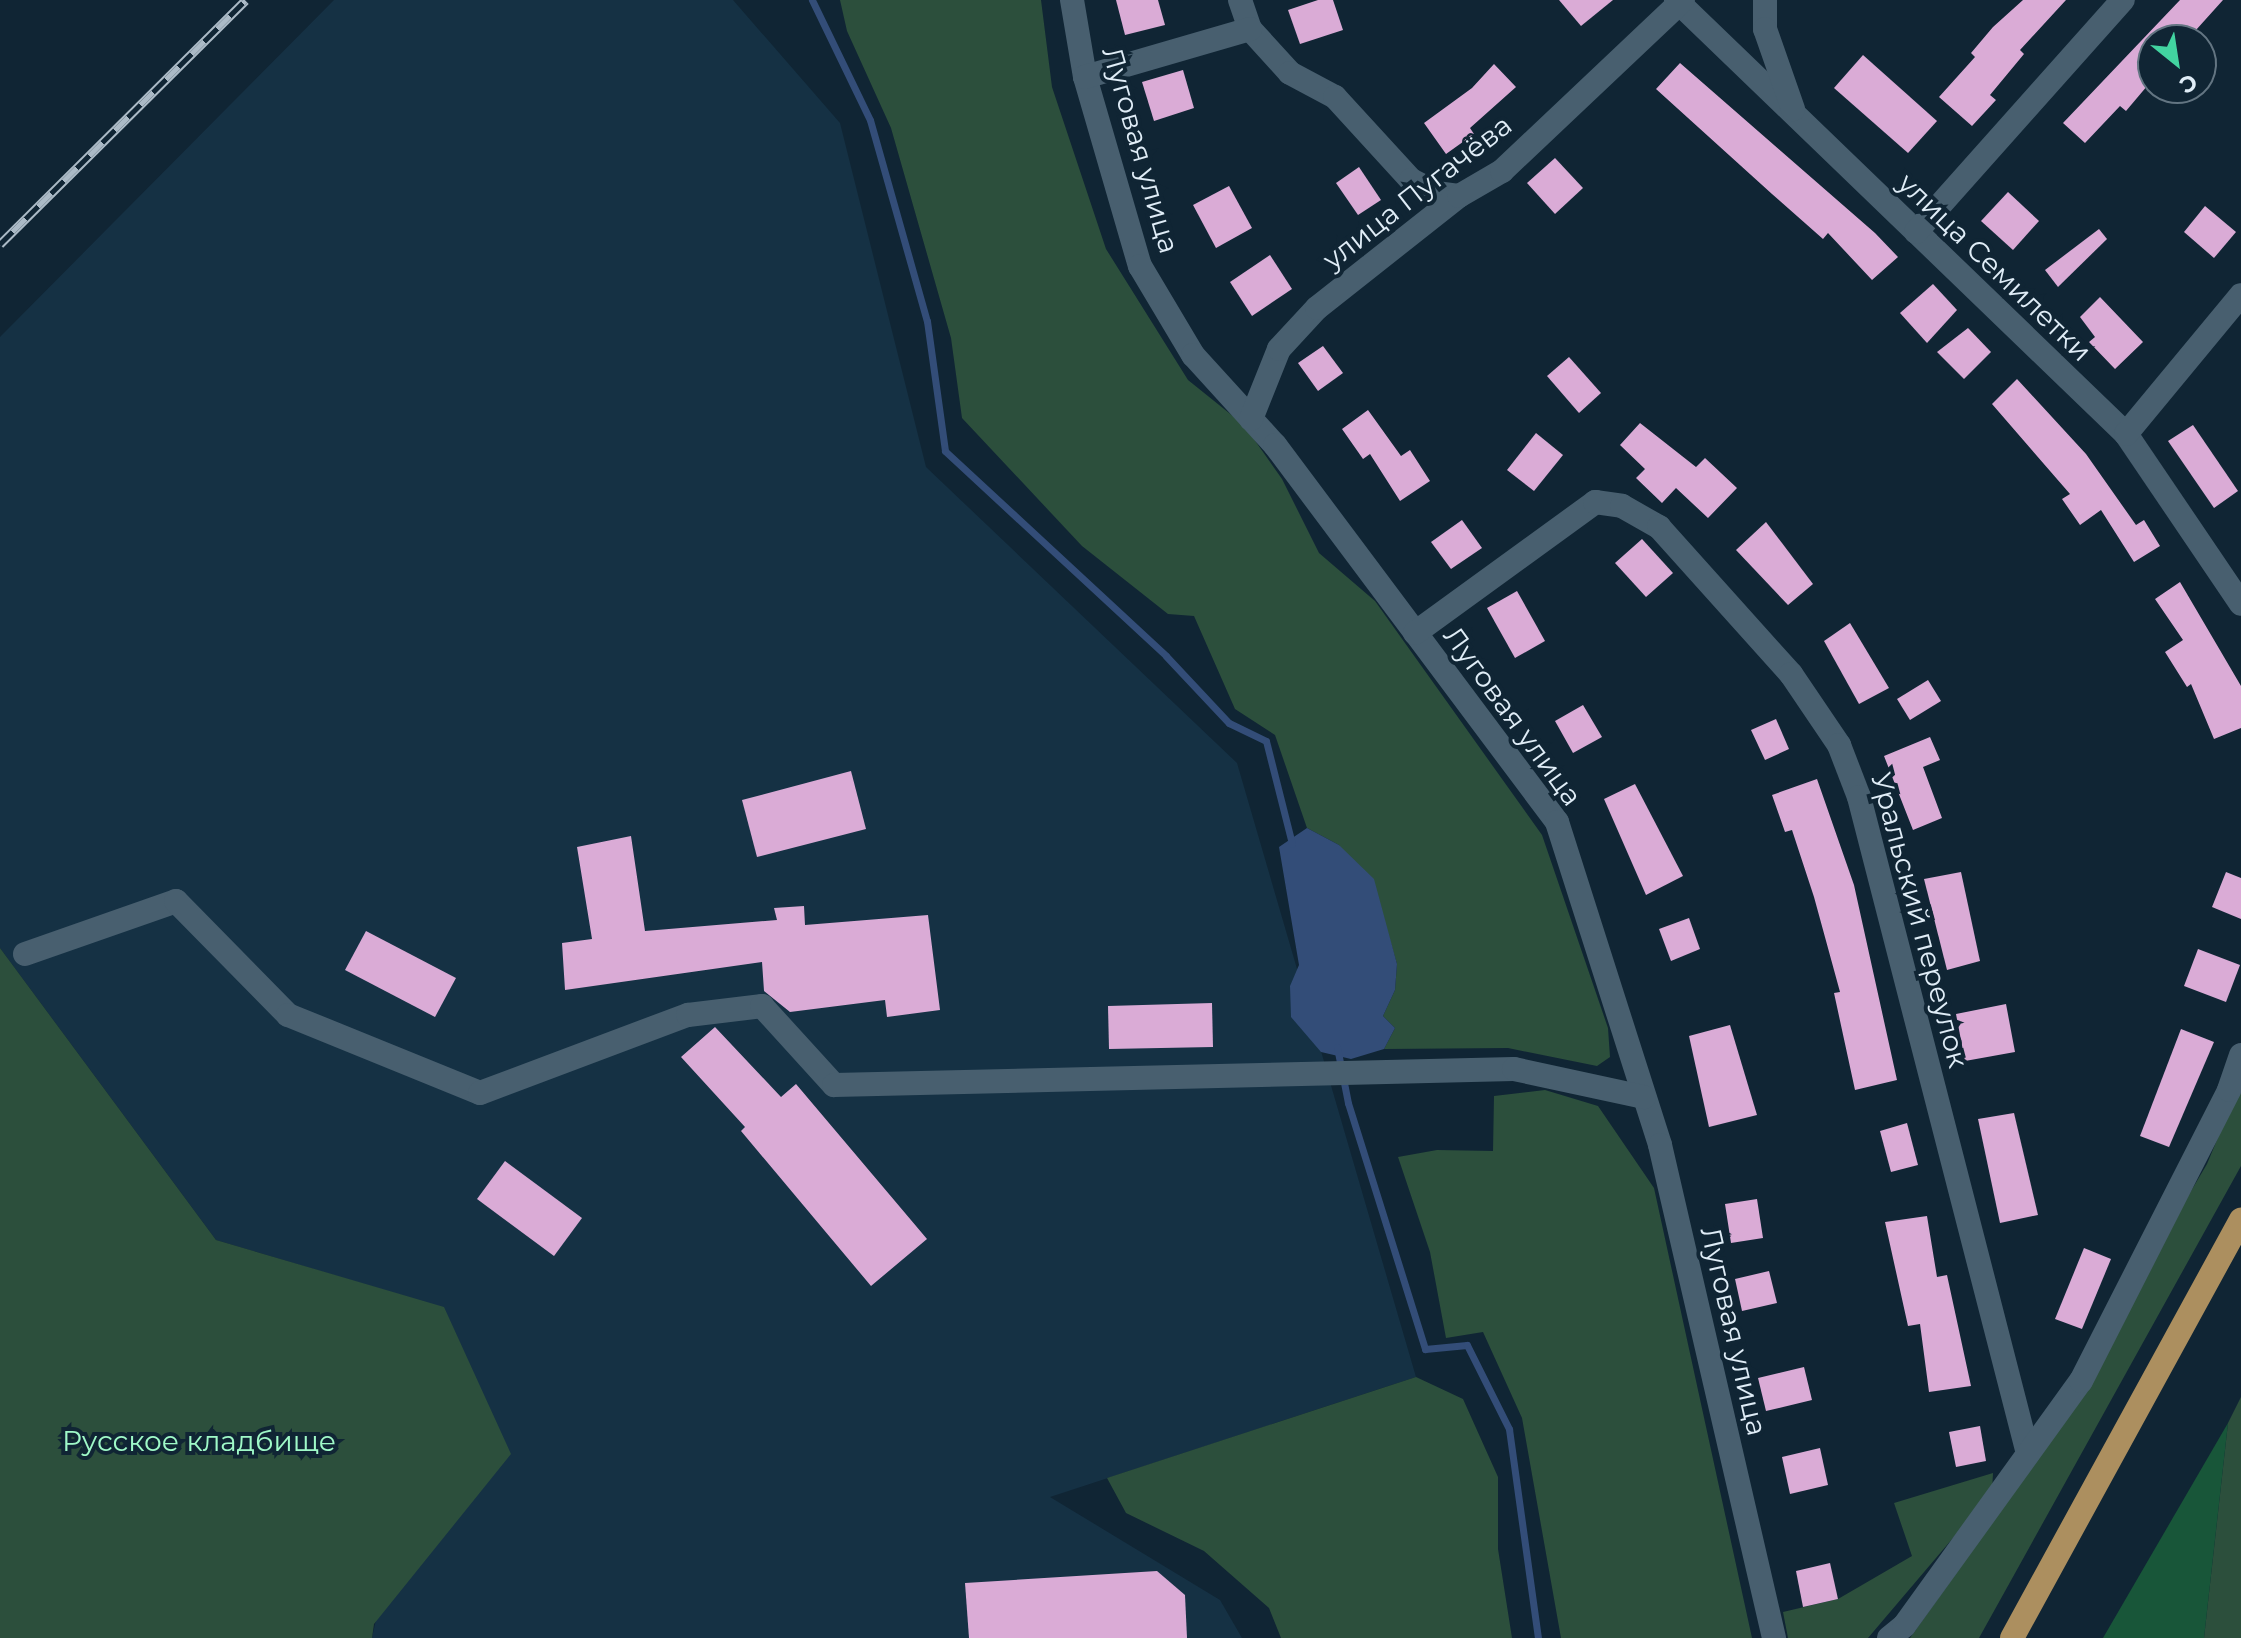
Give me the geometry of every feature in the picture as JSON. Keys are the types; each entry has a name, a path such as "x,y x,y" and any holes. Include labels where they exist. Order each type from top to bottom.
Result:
{"main road":[{"path":"2012,1638 2241,1220"}],"street":[{"name":"Луговая улица","path":"1072,0 1085,77 1140,266 1193,355 1251,419 1557,822 1644,1097 1774,1638"},
{"path":"1240,0 1250,29 1290,73 1335,97 1411,180 1436,193 1459,196"},
{"path":"1765,0 1765,29 1795,115"},
{"path":"1916,232 2123,0"},
{"name":"улица Семилетки","path":"1679,1 2126,434 2241,604"},
{"name":"улица Пугачёва","path":"1251,419 1279,349 1317,308 1459,196 1502,171 1679,1"},
{"path":"1085,77 1250,29"},
{"path":"2126,434 2241,295"},
{"name":"Уральский переулок","path":"1415,633 1595,502 1622,506 1659,527 1791,674 1839,745 1859,797 2028,1454"},
{"path":"25,954 176,901 288,1015 480,1093 688,1015 762,1006 834,1085 1514,1069 1644,1097"},
{"path":"1889,1638 1904,1626 2081,1381 2229,1090 2241,1055"}],"shaded area":[{"path":"334,0 733,0 840,123 926,467 1237,763 1416,1377 1050,1497 1220,1600 1242,1638 372,1638 444,1308 216,1240 0,948 0,337"}],"green space":[{"path":"840,0 1041,0 1052,87 1106,249 1188,380 1244,425 1282,479 1319,553 1375,601 1542,835 1608,1028 1610,1057 1597,1066 1508,1048 1384,1049 1395,1028 1383,1016 1395,990 1397,964 1387,930 1339,845 1307,828 1275,735 1235,709 1194,616 1168,614 1082,546 962,418 951,338 891,128 847,31"},
{"name":"Русское кладбище","path":"0,948 216,1240 444,1307 511,1454 374,1624 372,1638 0,1638"},
{"path":"2241,1082 2241,1166 1979,1638 1910,1638 2011,1496 2207,1164"},
{"path":"1545,1090 1598,1106 1654,1188 1752,1638 1561,1638 1522,1418 1483,1332 1446,1338 1430,1252 1398,1157 1437,1150 1493,1151 1494,1096"},
{"path":"1416,1377 1463,1399 1498,1477 1498,1549 1512,1638 1281,1638 1269,1608 1204,1551 1126,1513 1107,1478"},
{"path":"2241,1397 2241,1638 2204,1638 2228,1423"},
{"path":"2228,1423 2204,1638 2103,1638"},
{"path":"1993,1473 1992,1492 1868,1638 1788,1638 1783,1612 1838,1599 1912,1556 1894,1503"}],"water":[{"path":"1307,828 1339,845 1374,879 1397,964 1395,990 1383,1016 1395,1028 1384,1049 1351,1059 1321,1052 1291,1017 1290,986 1299,965 1279,847"}],"building":[{"path":"1116,0 1158,0 1165,25 1125,35"},
{"path":"1318,0 1333,0 1343,30 1300,44 1288,10"},
{"path":"1559,0 1613,0 1581,26"},
{"path":"2023,0 2066,0 2020,50 2024,54 1990,95 1996,100 1972,126 1939,97 1975,57 1971,53 1993,27"},
{"path":"2180,0 2223,0 2201,24 2157,24"},
{"path":"2137,45 2137,98 2126,111 2120,106 2085,143 2063,123"},
{"path":"1863,55 1937,121 1908,153 1834,88"},
{"path":"1680,63 1875,233 1898,257 1872,280 1828,233 1823,239 1772,194 1656,89"},
{"path":"1494,64 1516,87 1470,128 1474,134 1446,154 1424,123 1472,88"},
{"path":"1183,70 1194,108 1154,121 1142,82"},
{"path":"1555,158 1583,188 1555,214 1527,183"},
{"path":"1359,167 1381,200 1358,215 1336,183"},
{"path":"1229,186 1252,228 1216,248 1193,205"},
{"path":"2008,192 2039,221 2013,250 1981,221"},
{"path":"2205,206 2236,232 2214,258 2184,232"},
{"path":"2099,229 2107,239 2058,287 2045,270"},
{"path":"1270,255 1292,289 1252,316 1230,282"},
{"path":"1933,284 1957,310 1927,343 1900,313"},
{"path":"2100,297 2143,342 2115,369 2089,342 2095,337 2080,317"},
{"path":"1968,328 1991,352 1964,379 1937,352"},
{"path":"1323,346 1343,373 1318,391 1298,363"},
{"path":"1569,357 1601,393 1579,413 1547,376"},
{"path":"2017,379 2086,454 2136,525 2144,520 2160,546 2134,562 2101,510 2080,525 2062,499 2070,494 1992,404"},
{"path":"1368,410 1401,456 1410,450 1430,481 1400,501 1370,454 1363,459 1342,429"},
{"path":"1640,423 1696,467 1705,458 1737,488 1708,518 1676,488 1662,503 1636,478 1645,469 1620,445"},
{"path":"2193,425 2238,491 2214,508 2168,441"},
{"path":"1536,433 1563,455 1534,491 1507,470"},
{"path":"1462,520 1482,548 1451,569 1431,542"},
{"path":"1766,522 1813,584 1788,605 1736,550"},
{"path":"1642,539 1673,573 1646,597 1615,563"},
{"path":"2180,582 2241,686 2241,728 2214,739 2191,684 2187,687 2165,652 2183,640 2155,599"},
{"path":"1517,591 1545,641 1515,658 1487,608"},
{"path":"1850,623 1889,688 1859,704 1824,641"},
{"path":"1928,680 1941,701 1910,720 1897,699"},
{"path":"1583,705 1602,737 1573,753 1555,721"},
{"path":"1776,719 1789,749 1765,760 1751,730"},
{"path":"1930,737 1940,760 1923,767 1942,818 1913,830 1884,756"},
{"path":"851,771 866,829 757,857 742,800"},
{"path":"1817,779 1854,885 1897,1080 1855,1090 1834,993 1840,992 1814,897 1792,830 1785,832 1772,795"},
{"path":"1635,784 1683,876 1646,895 1604,799"},
{"path":"631,836 645,931 777,920 774,908 804,906 805,925 928,915 940,1010 887,1017 885,1000 790,1012 764,991 762,962 565,990 562,943 592,939 577,847"},
{"path":"1961,872 1980,961 1947,970 1924,879"},
{"path":"2226,872 2241,878 2241,919 2212,907"},
{"path":"1689,918 1700,949 1671,961 1659,929"},
{"path":"366,931 456,978 435,1017 345,970"},
{"path":"2198,949 2240,965 2226,1002 2184,986"},
{"path":"1212,1003 1213,1047 1109,1049 1108,1006"},
{"path":"2006,1004 2015,1052 1965,1061 1956,1014"},
{"path":"1730,1025 1757,1115 1709,1127 1689,1036"},
{"path":"715,1027 781,1097 796,1084 927,1239 871,1286 741,1131 745,1127 681,1057"},
{"path":"2181,1029 2214,1042 2169,1147 2140,1136"},
{"path":"2014,1113 2038,1215 2000,1223 1978,1119"},
{"path":"1907,1123 1918,1165 1891,1172 1880,1131"},
{"path":"505,1161 582,1218 554,1256 477,1199"},
{"path":"1757,1199 1763,1238 1731,1243 1725,1204"},
{"path":"1927,1216 1937,1277 1947,1275 1971,1386 1929,1392 1920,1324 1908,1326 1885,1222"},
{"path":"2084,1248 2111,1259 2082,1329 2055,1319"},
{"path":"1769,1271 1777,1303 1742,1311 1735,1279"},
{"path":"1804,1367 1812,1400 1766,1411 1758,1378"},
{"path":"1980,1426 1986,1461 1956,1467 1949,1432"},
{"path":"1820,1448 1828,1485 1790,1494 1782,1457"},
{"path":"1830,1563 1838,1599 1803,1607 1796,1571"},
{"path":"1157,1571 1185,1595 1187,1638 969,1638 965,1583"}],"waterway":[{"path":"812,0 870,120 927,321 945,451 1166,656 1229,723 1266,741 1292,844"},
{"path":"1337,1047 1348,1103 1425,1349 1467,1345 1509,1429 1538,1638"}],"railway":[{"path":"0,244 246,0"}]}
